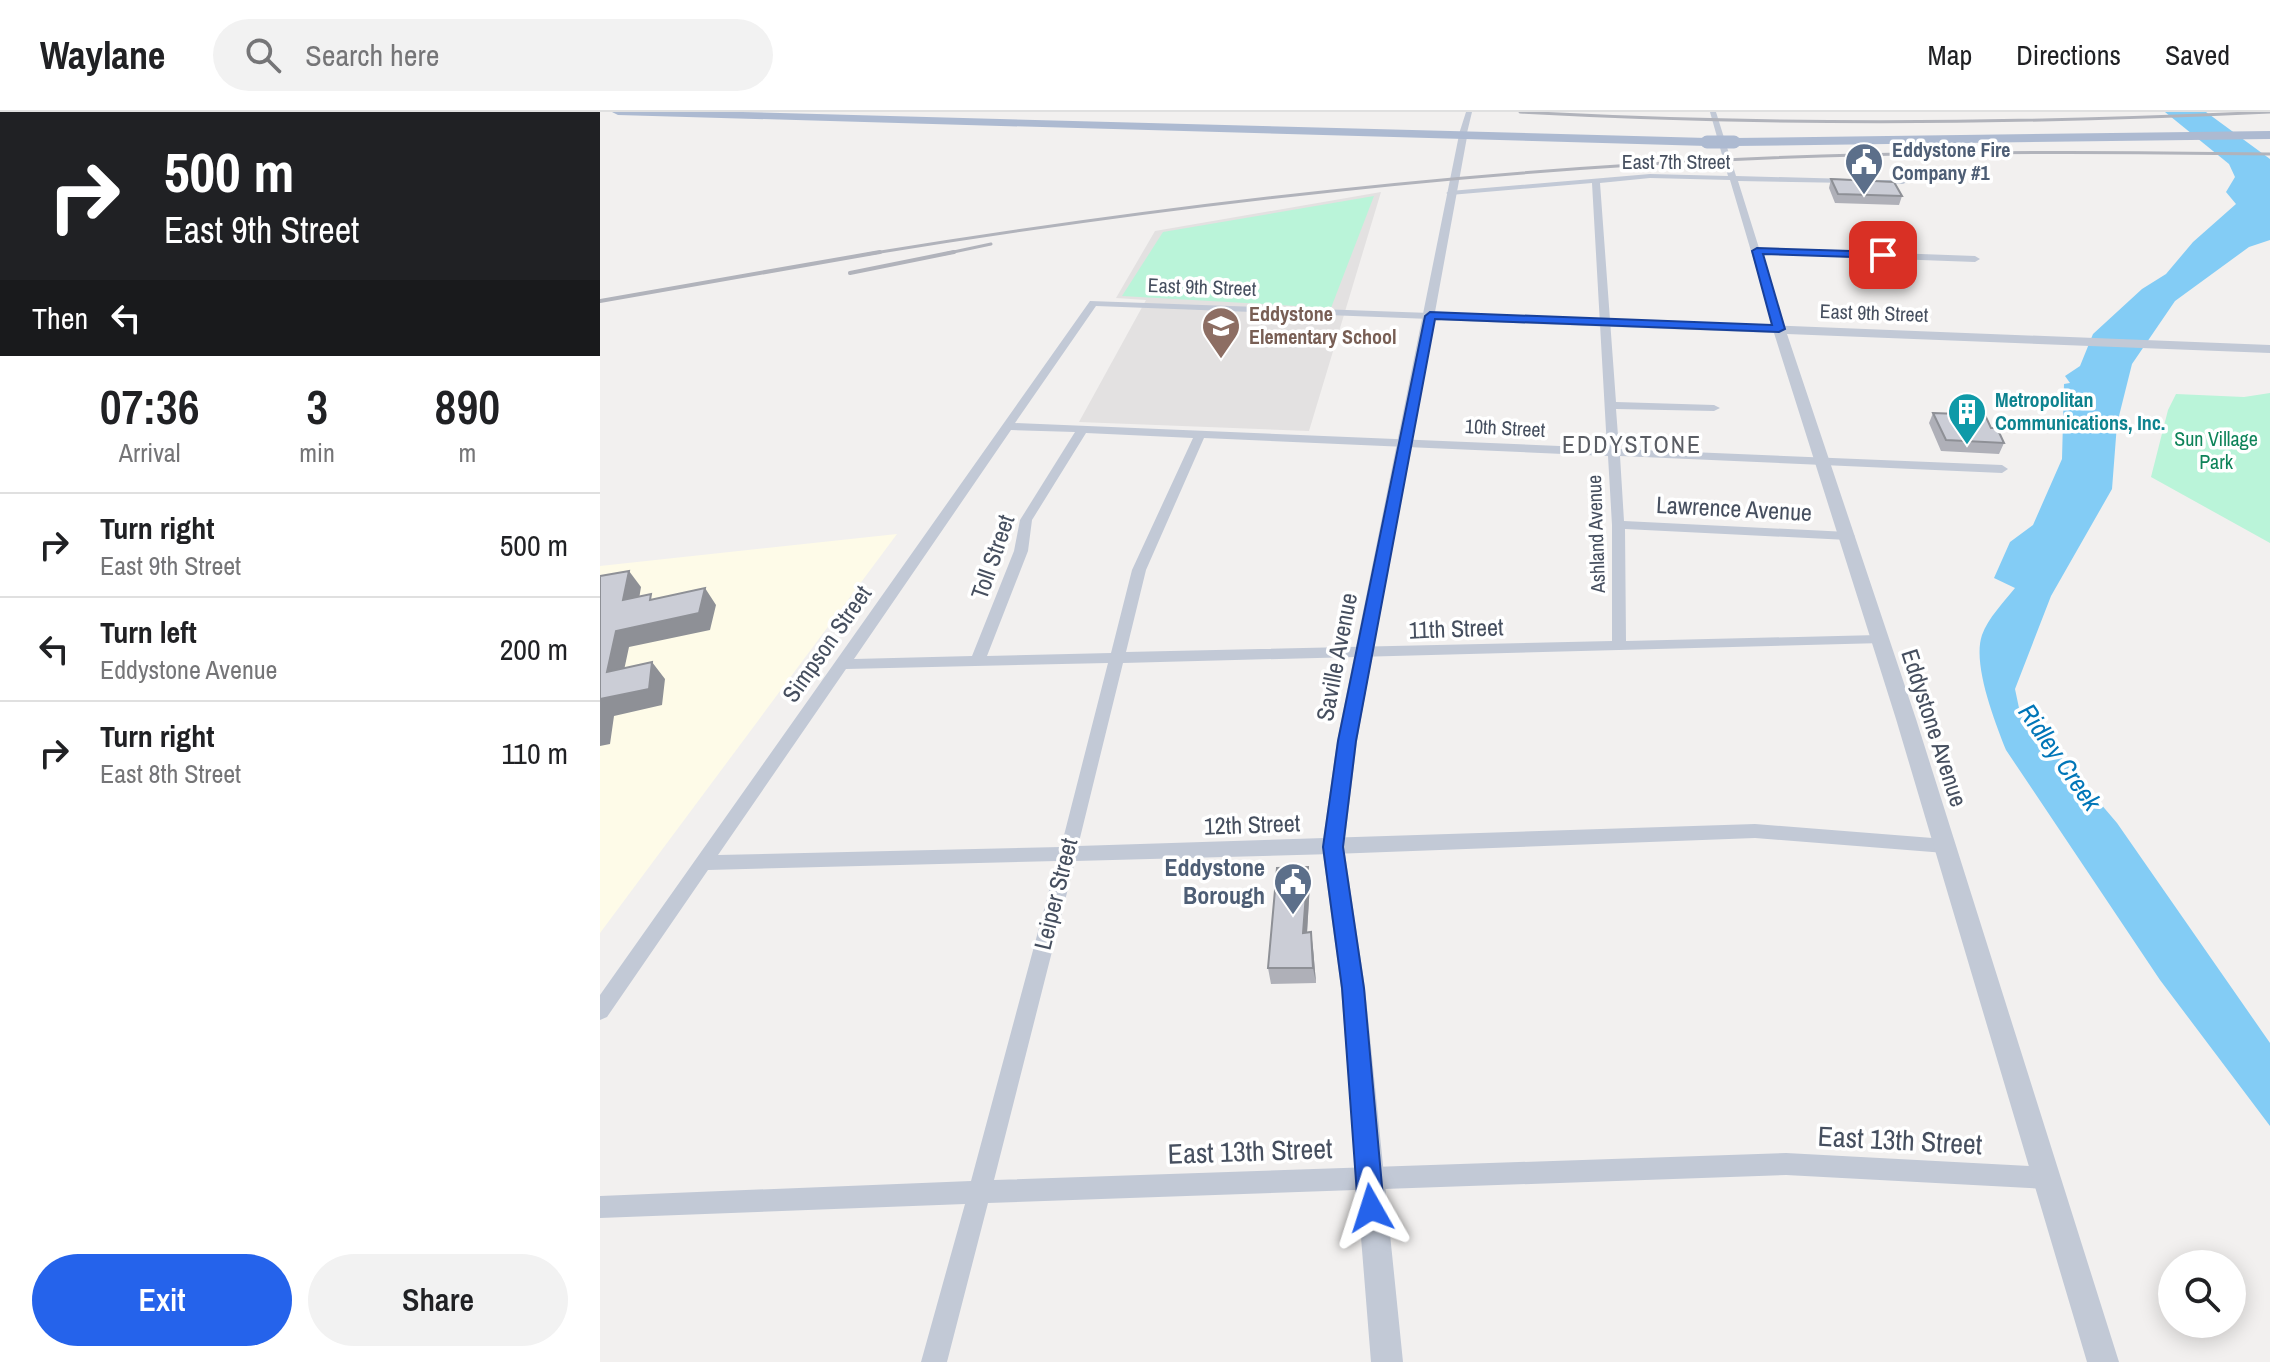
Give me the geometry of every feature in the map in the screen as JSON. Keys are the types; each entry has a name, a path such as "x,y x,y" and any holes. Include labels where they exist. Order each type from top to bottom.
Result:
{"main road":[{"path":"618,112 1707,142 2270,135"}],"street":[{"name":"Saville Avenue","path":"1387,1362 1353,988 1333,847 1347,741 1406,444 1450,193 1469,112"},
{"name":"Eddystone Avenue","path":"1713,112 1779,329 1825,463 1945,846 2103,1362"},
{"name":"East 7th Street","path":"1450,193 1650,176 1903,182"},
{"name":"Ashland Avenue","path":"1596,180 1618,525 1619,647"},
{"path":"1757,251 1975,259"},
{"name":"East 9th Street","path":"1093,303 2270,349"},
{"name":"Simpson Street","path":"600,1011 1093,303"},
{"path":"1610,405 1714,408"},
{"name":"10th Street","path":"1007,426 2002,469"},
{"name":"Toll Street","path":"977,662 1021,551 1026,520 1083,429"},
{"name":"Leiper Street","path":"934,1362 1031,1000 1065,854 1139,570 1200,434"},
{"name":"Lawrence Avenue","path":"1618,525 1848,536"},
{"name":"11th Street","path":"843,664 1878,640"},
{"name":"12th Street","path":"703,863 1333,847 1755,831 1945,846"},
{"name":"East 13th Street","path":"600,1207 1786,1164 2046,1178"}],"shaded area":[{"name":"Eddystone Elementary School","path":"1381,192 1309,431 1079,422 1146,300 1116,298 1155,231"},
{"path":"897,534 600,933 600,566"}],"green space":[{"path":"1374,196 1331,308 1122,296 1163,232"},
{"name":"Sun Village Park","path":"2270,393 2270,543 2151,477 2168,410 2176,394 2244,397"}],"water":[{"name":"Ridley Creek","path":"2165,112 2206,112 2270,159 2270,240 2249,247 2175,301 2132,364 2117,424 2112,489 2051,596 2015,689 2019,708 2117,823 2270,1043 2270,1126 2160,980 2006,750 1986,693 1980,661 1982,635 2015,588 1994,578 2010,542 2033,525 2062,459 2064,384 2070,383 2065,376 2080,366 2093,334 2142,289 2166,274 2193,242 2236,204 2226,192 2235,177 2229,164"}],"building":[{"path":"1831,179 1894,182 1902,196 1838,194"},
{"path":"1933,413 1985,415 1991,428 1997,428 2004,443 1946,440"},
{"path":"629,571 623,600 651,594 650,600 705,588 699,613 616,631 607,672 652,662 649,689 600,699 600,576"},
{"name":"Eddystone Borough","path":"1308,867 1303,933 1311,932 1313,968 1268,968 1277,868"}],"railway":[{"path":"1520,112 1708,120 1895,122 2270,112"},
{"path":"873,253 1062,224 1257,199 1550,171 1881,154 2270,154"},
{"path":"944,254 991,244"},
{"path":"873,253 880,252"},
{"path":"850,273 954,252"},
{"path":"600,301 873,253"},
{"path":"868,254 873,253"}],"place":[{"name":"Eddystone Fire Company #1","path":"1864,196"},
{"name":"Eddystone Elementary School","path":"1221,360"},
{"name":"Metropolitan Communications, Inc.","path":"1967,446"},
{"name":"Eddystone Borough","path":"1293,916"}],"district":[{"name":"EDDYSTONE","path":"1632,445"}],"route":[{"path":"1371,1208 1353,988 1333,847 1347,741 1430,316 1779,329 1757,251 1883,255"}]}
